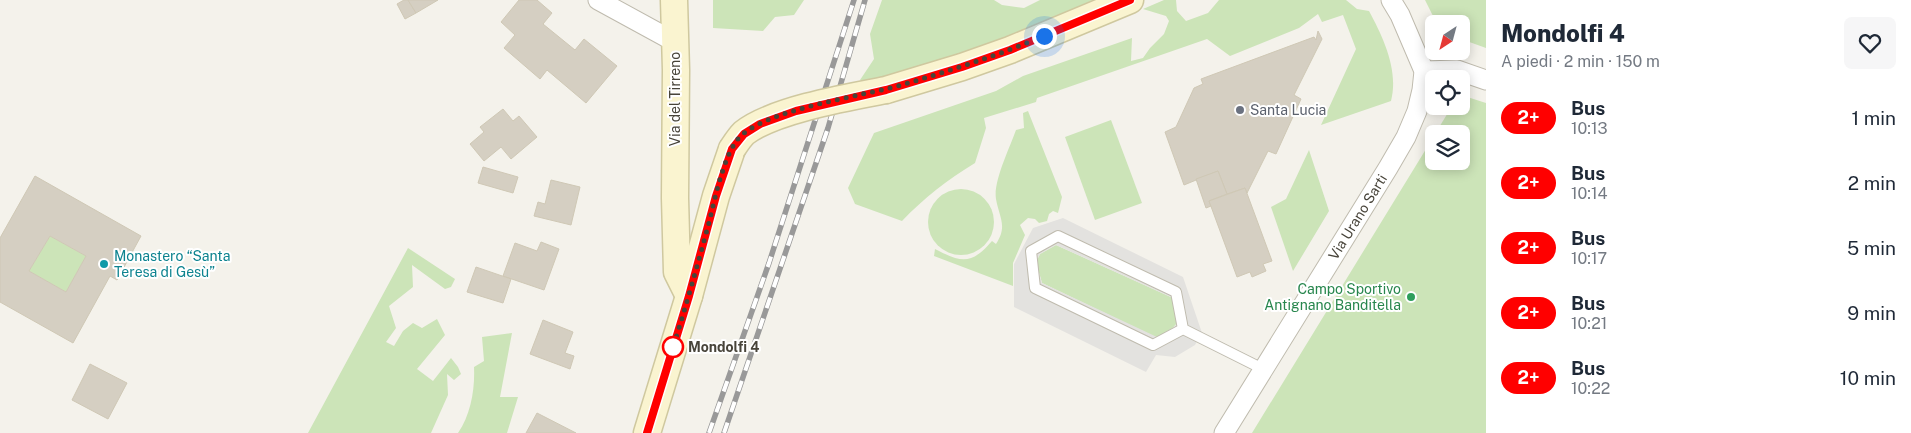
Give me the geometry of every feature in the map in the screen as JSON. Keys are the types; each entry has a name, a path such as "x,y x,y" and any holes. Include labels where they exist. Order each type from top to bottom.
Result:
{"main road":[{"name":"Via del Tirreno","path":"674,0 676,70 674,198 677,272 689,296"},
{"path":"647,433 689,296 716,196 732,149 744,134 780,116 819,104 886,90 962,67 1010,50 1130,0"},
{"name":"Via del Tirreno","path":"674,198 687,224 694,232 705,230 716,196"}],"street":[{"path":"598,0 675,42"},
{"path":"1384,0 1397,5 1424,70 1457,70 1486,80"},
{"name":"Via Urano Sarti","path":"1224,433 1406,137 1417,111 1424,70"}],"lane":[{"path":"1058,236 1176,292 1183,329 1153,345 1035,288 1031,251 1058,236"},
{"path":"1183,329 1263,369"}],"green space":[{"path":"713,0 804,0 794,15 775,17 763,31 713,28"},
{"path":"882,0 994,0 1002,5 1024,8 1040,0 1098,0 956,58 866,83 860,80 874,59 870,34"},
{"path":"1164,0 1176,0 1177,11 1186,21 1208,13 1219,0 1346,0 1357,9 1369,11 1384,43 1393,78 1391,101 1321,125 1356,49 1343,15 1322,22 1318,14 1299,28 1230,56 1207,39 1037,98 1036,102 984,118 986,128 975,163 936,190 902,221 855,204 848,188 874,133 996,91 1023,76 1132,38 1131,61 1143,58 1164,34 1169,21 1166,16 1143,9"},
{"path":"1425,0 1486,0 1486,48 1470,42 1470,15 1432,15"},
{"name":"Campo Sportivo Antignano Banditella","path":"1470,98 1486,103 1486,433 1252,433 1425,151 1425,170 1470,170 1470,125 1440,125 1447,115 1470,115"},
{"path":"1028,111 1062,197 1058,213 1053,211 1049,214 1047,221 1039,223 1035,219 1028,218 1020,225 1025,235 1013,263 1013,286 934,256 935,249 959,259 972,258 985,249 992,241 996,244 1000,238 1002,222 996,199 997,183 1016,130 1024,128 1023,113"},
{"path":"1111,120 1142,203 1095,220 1065,137"},
{"path":"1309,150 1329,211 1293,271 1271,207 1286,199"},
{"path":"961,189 974,192 984,199 991,209 994,222 991,235 984,245 974,252 961,255 948,252 938,245 931,235 928,222 931,209 938,199 948,192"},
{"path":"50,236 86,256 66,292 29,271"},
{"path":"1056,245 1173,298 1178,322 1169,332 1157,338 1042,283 1036,262 1040,254"},
{"path":"408,248 455,279 451,287 445,289 412,265 413,287 389,306 396,328 386,342 394,346 403,331 413,323 422,328 437,319 445,335 417,369 433,381 451,358 461,374 454,380 447,374 448,395 431,433 308,433"},
{"path":"512,333 500,397 518,397 507,433 458,433 466,418 471,401 474,367 484,361 482,337"}],"shaded area":[{"path":"1063,218 1183,277 1202,333 1195,345 1175,357 1156,355 1146,372 1014,307 1014,264 1033,228","holes":["1056,245 1173,298 1178,322 1174,327 1157,337 1042,283 1036,262 1040,254"]}],"building":[{"path":"408,0 416,13 405,19 397,4"},
{"path":"408,0 438,0 416,13"},
{"path":"519,0 537,0 552,13 543,24 575,50 584,39 617,66 586,103 547,70 540,79 504,48 515,35 501,22"},
{"name":"Santa Lucia","path":"1318,31 1322,39 1294,95 1301,99 1276,154 1268,151 1247,193 1245,188 1227,194 1218,171 1184,185 1165,132 1176,127 1194,88 1203,84 1201,79 1314,37 1316,40"},
{"path":"503,109 513,121 519,116 537,137 511,159 501,147 484,161 470,144 484,132 480,127"},
{"path":"483,167 518,177 513,193 478,183"},
{"path":"1218,171 1227,194 1209,201 1211,206 1206,208 1196,179"},
{"name":"Monastero “Santa Teresa di Gesù”","path":"35,176 141,236 117,280 110,276 73,343 0,302 0,238","holes":["50,236 86,256 66,292 29,271"]},
{"path":"551,180 580,187 571,225 534,216 538,202 545,204"},
{"path":"1245,188 1272,261 1263,264 1266,271 1252,277 1250,272 1237,277 1209,201"},
{"path":"541,242 559,249 544,290 503,276 515,243 537,251"},
{"path":"476,267 511,279 503,303 467,292"},
{"path":"543,320 573,332 565,353 574,356 570,369 530,354"},
{"path":"90,364 127,383 108,419 72,400"},
{"path":"537,413 576,433 526,433"}],"railway":[{"path":"709,433 769,263 854,0"},
{"path":"724,433 828,128 865,0"}],"bus line":[{"name":"2+","path":"647,433 689,296 726,164 732,149 744,134 760,124 796,111 827,102 886,90 962,67 1010,50 1130,0"}],"place":[{"name":"Santa Lucia","path":"1240,110"},
{"name":"Monastero “Santa Teresa di Gesù”","path":"104,264"},
{"name":"Campo Sportivo Antignano Banditella","path":"1411,297"},
{"name":"Mondolfi 4","path":"673,347"}],"route":[{"path":"673,347 672,350 726,164 732,149 744,134 760,124 780,116 827,102 886,90 962,67 1044,36"}]}
